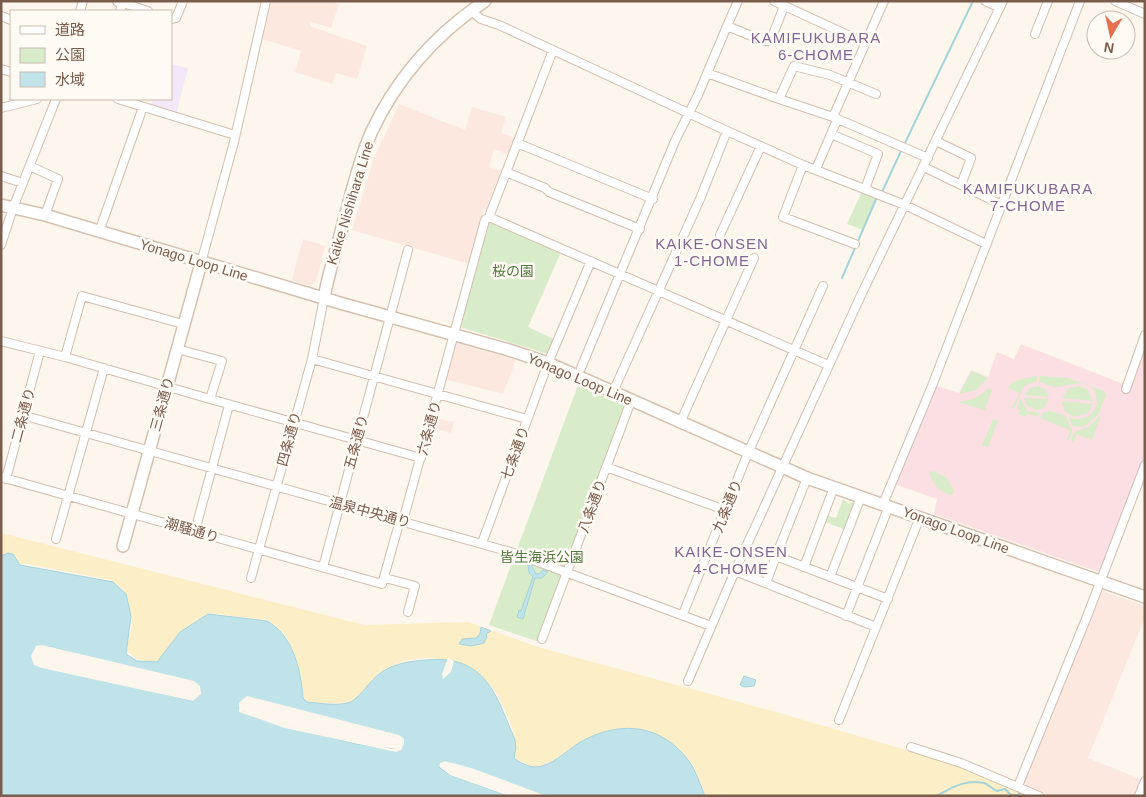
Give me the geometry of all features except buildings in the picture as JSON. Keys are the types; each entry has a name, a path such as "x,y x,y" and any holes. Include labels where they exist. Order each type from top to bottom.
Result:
{"main road":[{"name":"Kaike Nishihara Line","path":"324,298 358,170 379,117 399,86 425,52 470,11 485,1"},
{"name":"Yonago Loop Line","path":"7,207 45,215 201,263 453,334 548,363 806,478 1145,597"},
{"name":"三条通り","path":"123,546 201,263"}],"street":[{"path":"172,18 176,18 183,1"},
{"path":"201,263 235,135 266,1"},
{"path":"581,368 738,1"},
{"path":"774,1 866,43"},
{"path":"816,169 831,134 848,82 884,1"},
{"path":"688,681 735,571 828,365 1001,5 985,1"},
{"path":"1035,34 1048,1"},
{"path":"846,616 886,505 1080,1"},
{"path":"1115,1 1145,14"},
{"path":"121,4 144,10"},
{"path":"727,26 764,41 769,41 784,6"},
{"path":"470,11 482,19 761,146 905,205 986,244"},
{"name":"六条通り","path":"384,581 421,458 485,220 489,217 553,50"},
{"path":"779,99 795,65 848,82 876,94"},
{"path":"707,73 835,118 928,158"},
{"path":"1,108 33,100"},
{"path":"1,245 7,207 24,183 56,100"},
{"path":"121,100 235,135"},
{"path":"99,232 143,107"},
{"path":"613,392 660,291 728,131"},
{"path":"831,134 878,154 866,189"},
{"path":"936,141 971,158 960,185"},
{"path":"517,143 653,199"},
{"path":"720,236 761,146"},
{"path":"804,164 787,204 784,219 854,244"},
{"path":"30,166 58,178 45,215"},
{"path":"924,166 1002,205"},
{"path":"506,172 640,230"},
{"path":"1,176 24,183"},
{"path":"489,217 828,365"},
{"name":"五条通り","path":"323,567 408,250"},
{"path":"680,423 754,258"},
{"name":"七条通り","path":"482,543 548,363 591,262"},
{"name":"九条通り","path":"683,614 748,453 823,286"},
{"path":"64,357 82,296 183,324"},
{"name":"四条通り","path":"250,578 312,358 324,298"},
{"path":"1126,389 1145,334"},
{"path":"1,342 104,368 421,458"},
{"path":"177,349 222,361 210,399"},
{"name":"二条通り","path":"4,478 40,351"},
{"path":"312,358 373,377 527,419"},
{"path":"56,539 104,368"},
{"name":"八条通り","path":"542,639 630,401"},
{"path":"195,531 229,405"},
{"name":"温泉中央通り","path":"22,415 482,543 568,572 711,626"},
{"path":"1018,786 1145,464"},
{"path":"606,467 724,510"},
{"name":"潮騒通り","path":"4,478 323,567 415,586 408,612"},
{"path":"766,583 806,478"},
{"path":"804,567 834,487"},
{"path":"830,577 861,497"},
{"path":"839,720 920,517"},
{"path":"776,556 888,599"},
{"path":"735,571 876,627"},
{"path":"911,746 961,763 1040,796"},
{"path":"1139,796 1145,781"}],"shaded area":[{"path":"271,1 330,1 339,4 331,28 311,22 310,26 367,46 357,79 336,73 332,84 295,72 301,51 262,39"},
{"path":"172,64 188,68 176,114 151,106 153,100 172,100"},
{"path":"399,104 465,130 472,107 506,117 501,133 516,138 509,155 494,149 489,167 503,171 490,209 484,209 469,264 352,230 374,158"},
{"path":"303,239 325,246 316,282 310,286 292,280"},
{"path":"455,343 516,360 503,394 445,379"},
{"path":"1021,344 1131,387 1145,351 1145,457 1099,572 934,514 937,499 894,484 935,385 959,393 971,370 988,377 997,352 1014,359"},
{"path":"435,418 454,422 451,433 432,428"},
{"path":"1102,591 1145,606 1145,617 1088,758 1143,780 1137,796 1047,796 1023,785"}],"green space":[{"path":"862,191 877,197 863,230 847,224"},
{"name":"桜の園","path":"492,222 561,252 528,327 554,339 548,354 460,327 489,223"},
{"path":"972,371 988,378 976,390 959,394"},
{"path":"1037,376 1037,381 1024,386 1014,408 1012,408 1019,393 1008,388 1010,385 1021,379"},
{"path":"1040,376 1068,378 1084,384 1053,387 1039,382"},
{"name":"皆生海浜公園","path":"578,385 625,406 539,642 489,625"},
{"path":"1038,386 1045,389 1049,397 1025,395 1030,388"},
{"path":"1079,386 1088,390 1093,401 1062,398 1069,388"},
{"path":"1092,387 1104,391 1106,395 1098,415 1083,427 1072,426 1069,418 1079,419 1087,417 1093,412 1097,403"},
{"path":"988,389 992,390 985,410 958,402 974,399"},
{"path":"1020,398 1027,411 1039,413 1038,417 1027,413 1026,417 1018,414 1020,410 1017,409"},
{"path":"1024,398 1049,399 1044,408 1036,410 1026,405"},
{"path":"1061,401 1093,404 1088,413 1074,417 1065,411"},
{"path":"1050,411 1066,416 1072,432 1069,440 1067,440 1070,430 1040,418 1043,413"},
{"path":"1101,415 1092,440 1077,434 1073,442 1071,441 1074,432 1088,427"},
{"path":"993,419 998,421 988,447 982,445"},
{"path":"934,471 947,478 954,491 952,495 945,493 934,484 930,472"},
{"path":"843,499 849,504 850,502 856,504 846,530 823,521 826,515 836,518"}],"sand":[{"path":"1,533 365,625 468,622 538,647 769,710 958,765 1028,796 706,796 690,761 679,749 667,739 654,733 626,728 597,734 577,744 548,763 532,766 515,757 516,750 512,728 500,700 491,686 479,674 465,666 450,660 433,658 401,662 380,672 352,700 336,703 307,702 304,698 301,676 290,643 276,626 267,620 208,613 179,632 157,662 138,660 126,650 132,626 132,616 123,589 111,580 20,564 13,553 1,555"}],"water":[{"path":"8,553 13,554 20,565 113,582 126,594 131,616 126,654 137,661 157,662 180,632 208,614 267,621 276,627 294,654 298,665 303,698 307,702 332,704 350,702 380,673 400,664 421,660 446,660 463,664 476,671 494,693 515,740 514,758 520,762 531,766 542,766 553,761 584,740 599,734 627,728 641,730 654,733 678,749 689,761 705,796 547,796 445,761 439,764 440,768 450,775 509,796 1,796 1,556","holes":["37,647 52,647 196,683 200,694 193,701 35,664 32,656","247,697 404,739 400,750 356,744 253,717 238,708"]},
{"path":"528,565 532,566 536,574 543,570 548,572 542,578 535,578 523,619 517,617 533,577 529,573"},
{"path":"481,627 491,631 486,634 487,637 484,643 471,646 459,644 462,639 476,638 480,634"},
{"path":"744,676 756,680 754,686 744,687 740,685"}],"pier":[{"path":"42,645 194,681 200,686 201,694 193,701 42,668 34,665 31,656 36,646","holes":["43,648 193,684 197,687 198,693 193,698 43,665 34,659 36,651"]},
{"path":"448,658 454,661 451,672 443,679 442,674"},
{"path":"247,696 399,735 404,739 404,744 401,750 396,752 285,728 239,712 239,703","holes":["247,699 398,738 401,743 399,748 392,749 286,725 243,711 241,706"]},
{"path":"445,761 471,768 547,796 540,796 456,766 442,765 451,772 503,791 510,794 511,796 509,796 450,775 439,766 440,763"}],"waterway":[{"path":"904,145 973,1"},
{"path":"882,192 901,151"},
{"path":"842,278 877,197"},
{"path":"936,796 970,782 984,783 997,791 1005,789 1011,795 1018,795 1021,792"}],"district":[{"name":"KAMIFUKUBARA 6-CHOME","path":"816,46"},
{"name":"KAMIFUKUBARA 7-CHOME","path":"1028,198"},
{"name":"KAIKE-ONSEN 1-CHOME","path":"712,252"},
{"name":"KAIKE-ONSEN 4-CHOME","path":"731,560"}]}
